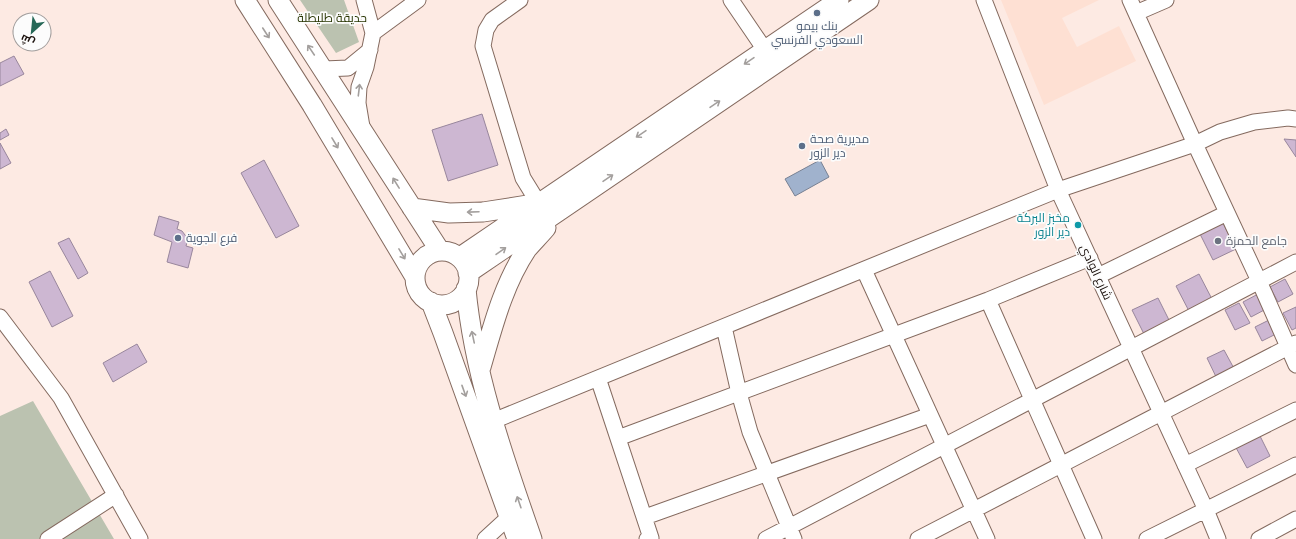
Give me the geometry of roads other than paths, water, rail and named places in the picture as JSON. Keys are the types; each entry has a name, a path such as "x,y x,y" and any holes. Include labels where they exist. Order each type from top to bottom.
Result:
{"main road":[{"path":"244,0 312,104 415,277"},
{"path":"278,0 324,69 440,251"},
{"path":"532,539 493,421 480,371 468,313 465,273 454,254 440,251 432,252 426,256 416,269 416,285 424,298 439,304 451,302 462,296 465,273 539,204 839,0"},
{"path":"465,273 565,207 869,0"},
{"path":"412,208 449,213 483,212 539,204"},
{"path":"480,371 497,311 511,278 528,249 565,207"},
{"path":"431,302 444,333 517,539"}],"street":[{"path":"362,129 358,104 359,87 366,68 373,33 364,0"},
{"path":"373,33 418,0"},
{"path":"520,0 492,20 486,30 483,46 523,178 539,204"},
{"path":"731,0 765,50"},
{"name":"شارع الوادي","path":"984,0 1058,190 1186,465 1218,539"},
{"path":"1166,0 1133,6 1259,282 1292,345 1296,365"},
{"path":"324,69 348,68 370,50"},
{"path":"493,421 1058,190 1195,144 1220,132 1254,122 1288,118 1296,119"},
{"path":"1098,276 1227,213"},
{"path":"618,438 988,300 1090,258"},
{"path":"766,539 792,533 945,446 1296,262"},
{"path":"864,270 988,539"},
{"path":"988,300 1094,539"},
{"path":"0,317 61,398 140,539"},
{"path":"724,327 739,393 750,432 792,533"},
{"path":"918,539 1292,345"},
{"path":"598,378 645,517 651,538 647,539"},
{"path":"1186,465 1296,410"},
{"path":"645,517 930,415"},
{"path":"1147,539 1296,465"},
{"path":"48,539 116,495"},
{"path":"485,539 509,517"},
{"path":"1259,539 1296,519"}],"water":[{"path":"820,160 829,177 795,196 785,179"}],"place":[{"name":"بنك بيمو السعودي الفرنسي","path":"817,13"},
{"name":"مديرية صحة دير الزور","path":"802,146"},
{"name":"مخبز البركة دير الزور","path":"1078,225"},
{"name":"فرع الجوية","path":"178,238"},
{"name":"جامع الحمزة","path":"1218,241"}],"park label":[{"name":"حديقة طليطلة","path":"332,18"}]}
